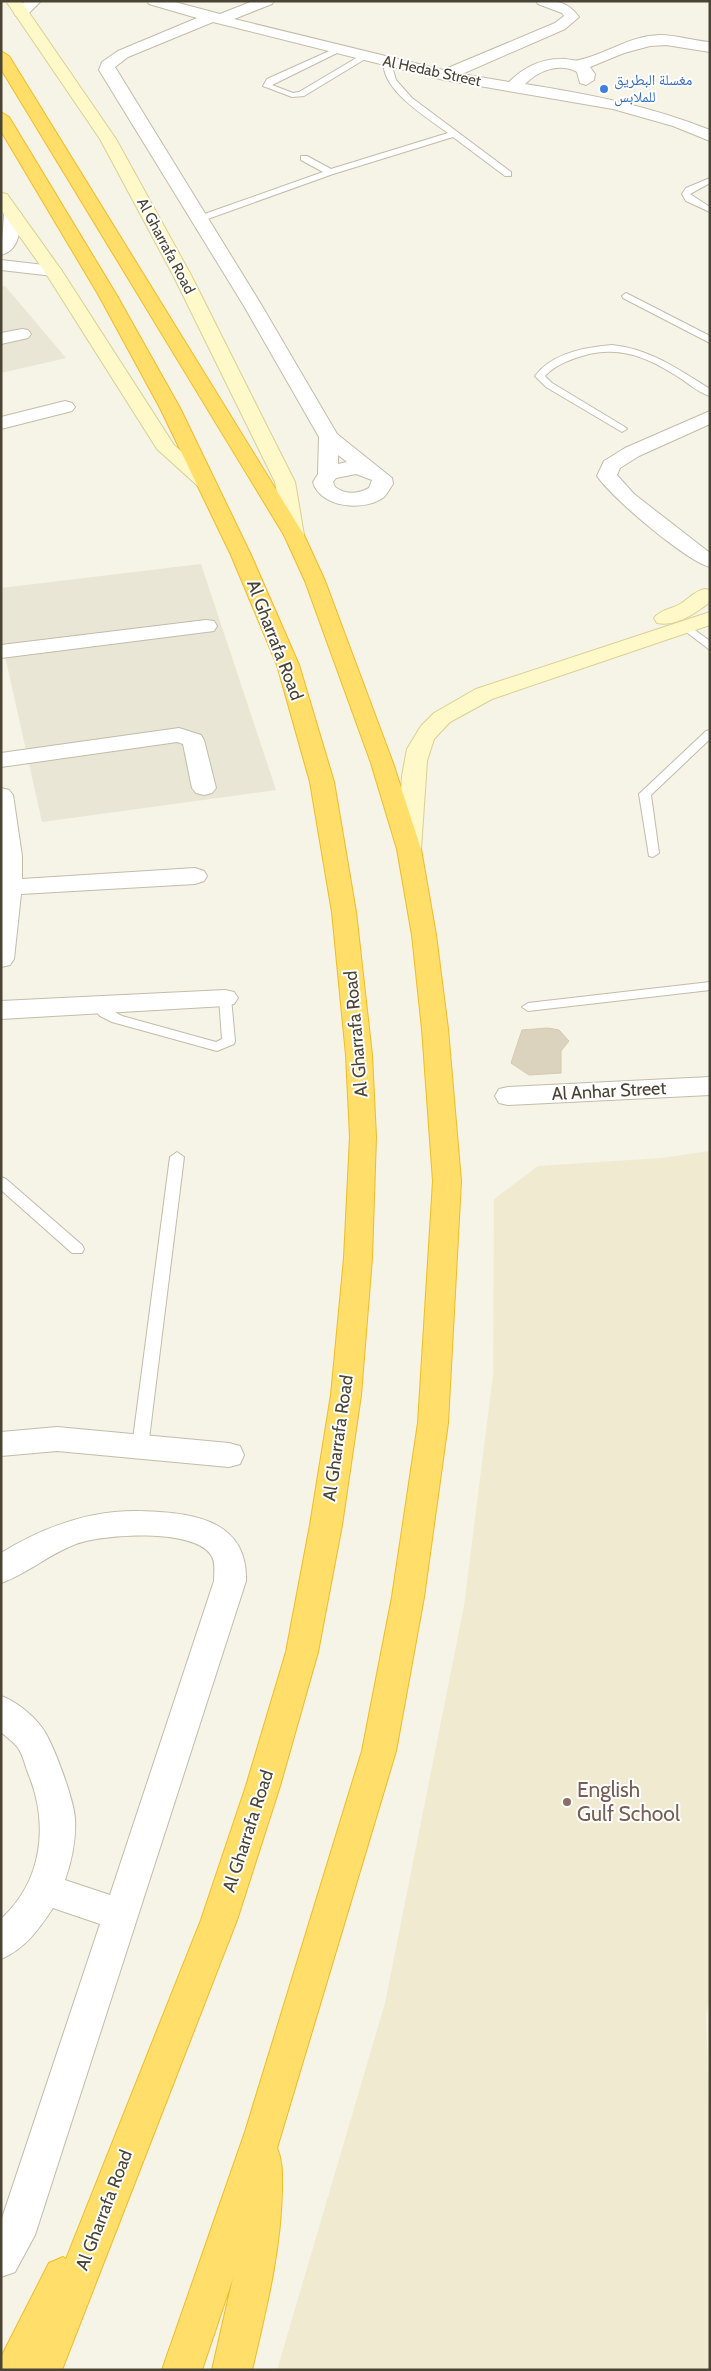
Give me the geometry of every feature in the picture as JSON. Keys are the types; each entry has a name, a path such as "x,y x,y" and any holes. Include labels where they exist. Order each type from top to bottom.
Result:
{"highway":[{"name":"Al Gharrafa Road","path":"1,56 294,535 315,581 369,722 410,849 424,935 434,1019 447,1181 433,1422 408,1597 379,1751 264,2132 182,2370"},
{"name":"Al Gharrafa Road","path":"1,117 107,294 170,408 241,555 288,665 322,782 344,912 360,1055 363,1137 358,1258 346,1395 326,1525 302,1652 263,1786 218,1920 42,2370"},
{"path":"232,2370 252,2286 262,2210 264,2132"},
{"path":"16,2370 56,2287 100,2222"}],"main road":[{"name":"Al Gharrafa Road","path":"17,7 108,139 182,275 286,482 294,535"},
{"name":"Al Gharrafa Road","path":"1,198 53,271 167,449 206,483"},
{"path":"509,686 499,686 494,680 499,675 678,613 696,603 708,592"},
{"path":"410,849 414,778 422,741 431,728 463,703 710,618"}],"street":[{"path":"17,7 34,1"},
{"name":"Al Hedab Street","path":"154,1 387,62 445,75 572,96 661,117 710,136"},
{"path":"266,1 218,17 123,54 107,65 107,70 257,312 329,437 367,469 382,478 383,484 374,494 365,498 342,498 332,495 322,485 323,479 328,474 346,468 367,469"},
{"path":"445,75 560,26 572,17 567,10 545,2"},
{"path":"512,87 528,73 539,68 557,64 579,66 633,45 651,41 670,41 710,47"},
{"path":"572,96 587,78 585,70 579,66"},
{"path":"1,250 9,243 13,215"},
{"path":"1,265 53,271"},
{"path":"1,339 22,334"},
{"path":"1,423 65,407"},
{"path":"707,564 627,498 607,476 611,465 632,452 710,417"},
{"path":"328,474 329,437"},
{"path":"1,652 206,626"},
{"path":"1,760 180,735 193,740 204,788"},
{"path":"1,795 10,856 10,887 1,959"},
{"path":"10,887 195,876"},
{"path":"1,1010 225,998"},
{"name":"Al Anhar Street","path":"508,1096 710,1086"},
{"path":"1,1444 57,1439 229,1455"},
{"path":"1,1570 59,1537 87,1528 117,1524 195,1528 210,1535 221,1544 229,1556 232,1568 230,1582 16,2235 1,2258"},
{"path":"1,1710 31,1739 50,1785 58,1818 56,1854 45,1890 24,1921 1,1942"},
{"path":"45,1890 121,1914"}],"lane":[{"path":"339,50 270,81 267,86 292,95 301,94 366,56"},
{"path":"387,62 396,88 453,134 508,174"},
{"path":"199,220 330,172 453,134"},
{"path":"304,158 330,172"},
{"path":"710,180 688,190 686,194 690,199 710,210"},
{"path":"626,296 710,340"},
{"path":"622,429 549,386 540,376 546,367 591,349 607,346 626,348 645,354 710,393"},
{"path":"685,626 710,647"},
{"path":"653,853 645,794 710,733"},
{"path":"528,1007 710,986"},
{"path":"97,1005 105,1013 117,1019 217,1047 229,1041 225,998"},
{"path":"140,1447 177,1157"},
{"path":"1,1182 77,1249"}],"shaded area":[{"path":"1,286 5,286 66,358 1,373"},
{"path":"201,564 276,790 42,822 1,638 1,588"},
{"name":"English Gulf School","path":"710,1151 710,1998 706,2016 710,2142 710,2370 277,2370 385,2003 464,1606 493,1375 494,1199 538,1166 661,1158"}],"building":[{"path":"548,1028 559,1030 569,1041 561,1051 561,1073 529,1075 511,1063 522,1030"}],"place":[{"name":"مغسلة البطريق للملابس","path":"604,89"},
{"name":"English Gulf School","path":"567,1802"}]}
